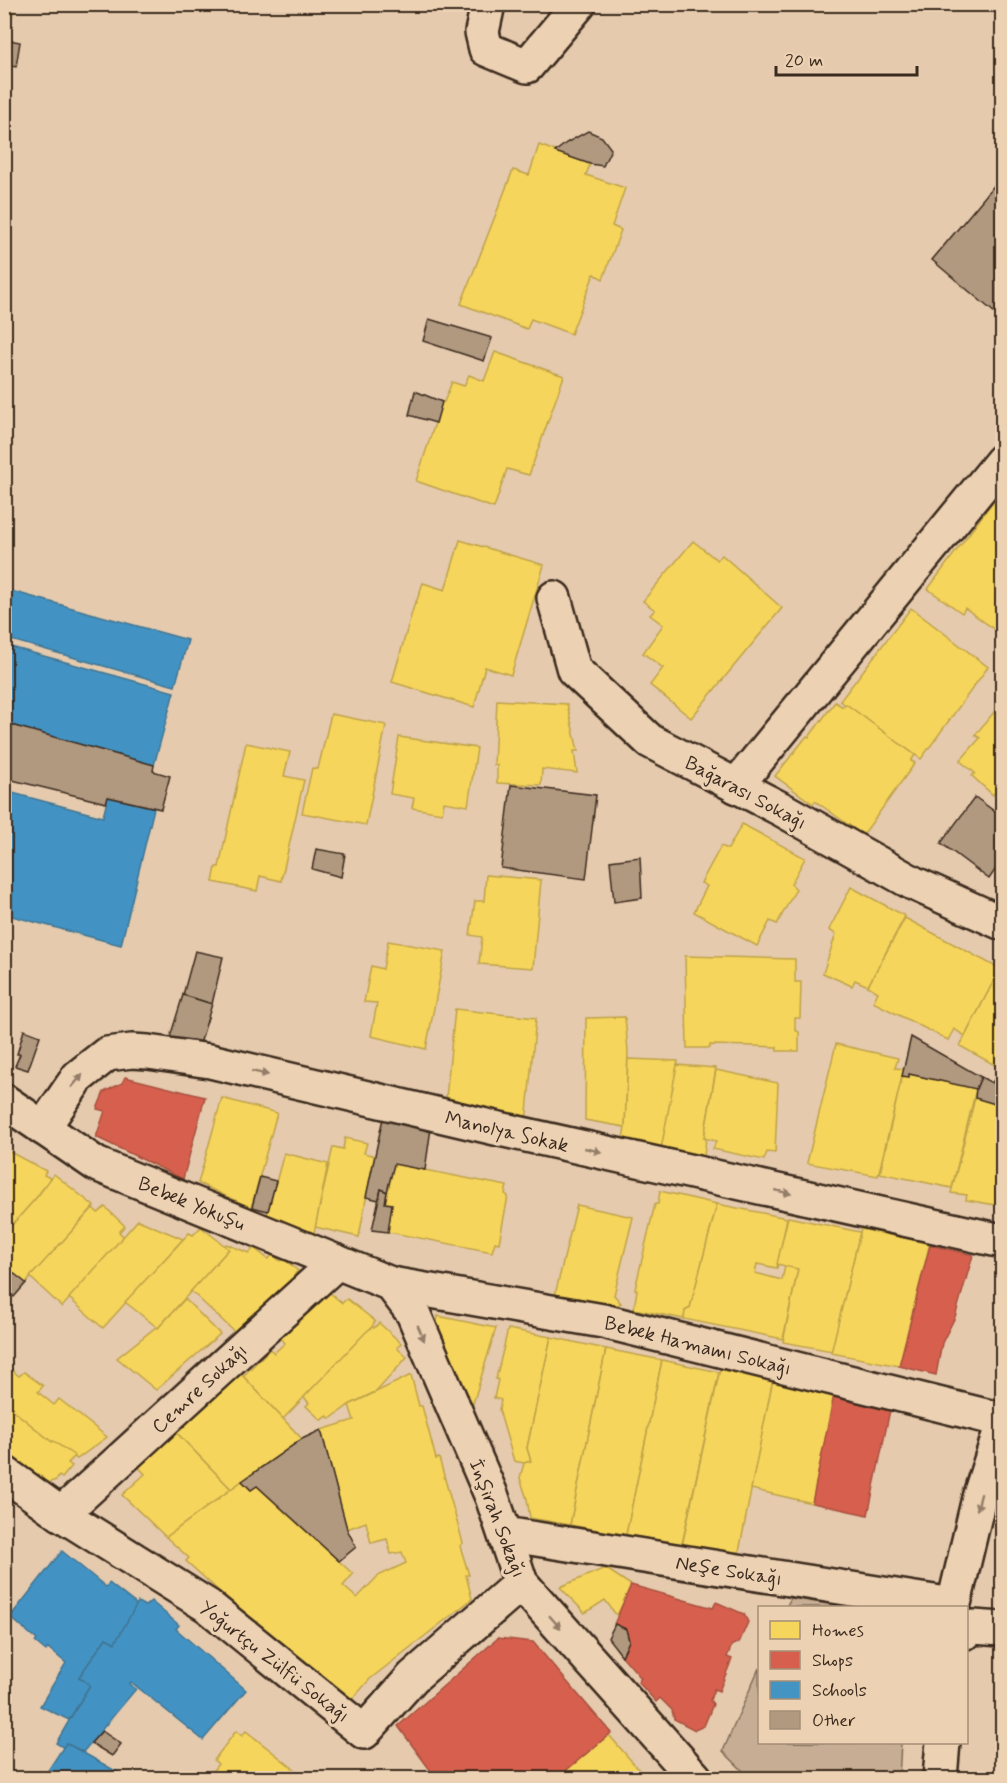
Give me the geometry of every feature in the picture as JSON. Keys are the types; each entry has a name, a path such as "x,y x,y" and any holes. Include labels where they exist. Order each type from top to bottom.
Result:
{"street":[{"path":"488,4 482,32 486,49 527,66 579,4"},
{"path":"736,786 1002,461"},
{"name":"Bağarası Sokağı","path":"554,598 574,670 650,741 783,810 914,883 1002,923"},
{"name":"Manolya Sokak","path":"43,1128 78,1077 107,1054 148,1052 210,1062 506,1131 1002,1241"},
{"name":"Bebek Yokuşu","path":"4,1101 96,1164 391,1284"},
{"name":"Cemre Sokağı","path":"61,1514 337,1262"},
{"name":"Bebek Hamamı Sokağı","path":"391,1284 603,1321 1002,1420"},
{"name":"İnşirah Sokağı","path":"391,1284 413,1313 492,1497 521,1584 695,1779"},
{"path":"960,1606 979,1498 1002,1426"},
{"name":"Yoğurtçu Zülfü Sokağı","path":"4,1473 61,1514 208,1606 364,1732 413,1677 521,1584"},
{"name":"Neşe Sokağı","path":"505,1534 908,1606"},
{"name":"Neşe Sokağı","path":"968,1622 974,1627 1002,1629"},
{"path":"940,1779 943,1744"}],"shaded area":[{"path":"791,1598 840,1606 787,1606"},
{"path":"758,1670 758,1744 901,1744 899,1778 750,1778 723,1751"}],"building: Homes":[{"path":"4,4 14,6 4,67"},
{"path":"539,145 590,164 586,175 625,188 612,226 621,230 603,279 594,274 571,334 531,319 527,329 461,304 513,170 529,175"},
{"path":"495,352 564,376 529,475 507,469 494,508 416,481 442,402 452,382 464,386 469,375 484,381"},
{"path":"997,496 1002,501 1002,635 965,608 962,613 928,589"},
{"path":"460,540 544,565 511,675 485,667 474,707 392,682 415,602 423,583 445,590"},
{"path":"693,541 717,560 722,555 782,608 691,718 650,685 663,668 643,653 663,625 650,615 655,610 643,601"},
{"path":"911,608 988,667 921,759 840,701"},
{"path":"497,700 567,704 578,751 574,751 577,773 542,769 541,785 497,783 497,765 494,765"},
{"path":"835,702 843,707 846,704 915,755 911,761 915,763 863,835 815,801 813,804 775,776 807,736 809,737"},
{"path":"1000,705 1002,707 1002,799 995,792 993,795 972,776 975,773 960,761 980,738 975,735"},
{"path":"331,714 386,725 366,825 302,813 312,768 318,769"},
{"path":"399,737 477,748 468,806 444,802 442,813 412,808 414,798 390,794"},
{"path":"246,743 290,752 284,776 304,780 281,881 260,876 257,891 213,882 216,867 219,867"},
{"path":"742,824 805,858 791,884 796,889 777,924 770,921 757,946 694,912 707,886 701,883 721,846 728,849"},
{"path":"486,875 541,880 533,968 479,964 482,937 470,935 475,901 484,901"},
{"path":"851,887 905,916 868,986 855,980 852,986 823,973 836,934 829,930"},
{"path":"905,918 1000,969 965,1036 954,1029 948,1040 873,1002 878,992 868,986"},
{"path":"388,941 445,951 426,1049 371,1036 377,1003 364,1002 371,966 383,969"},
{"path":"685,956 795,959 795,982 801,982 800,1018 795,1018 795,1030 799,1032 799,1051 777,1051 777,1047 755,1046 710,1045 710,1048 687,1048"},
{"path":"1000,969 1002,970 1002,1069 960,1046"},
{"path":"455,1009 536,1018 525,1133 445,1108"},
{"path":"625,1017 628,1051 625,1127 585,1120 586,1018"},
{"path":"836,1044 898,1058 895,1068 904,1069 878,1176 807,1163"},
{"path":"628,1059 678,1061 660,1158 621,1150 625,1127"},
{"path":"677,1065 716,1068 704,1138 706,1138 704,1156 661,1149"},
{"path":"716,1070 778,1083 775,1153 767,1152 764,1160 713,1149 716,1141 704,1138"},
{"path":"909,1074 976,1089 952,1188 880,1173 902,1076 909,1077"},
{"path":"222,1098 277,1113 251,1208 198,1183"},
{"path":"975,1098 1002,1106 1002,1206 966,1200 967,1195 951,1193"},
{"path":"345,1138 367,1143 364,1153 375,1156 359,1237 315,1227 333,1147 343,1149"},
{"path":"10,1152 46,1171 44,1175 50,1178 37,1197 4,1234 4,1155 8,1156"},
{"path":"284,1153 328,1164 312,1243 265,1222"},
{"path":"394,1164 507,1186 505,1194 508,1196 499,1243 495,1242 492,1252 388,1232 392,1204 385,1203"},
{"path":"54,1174 94,1206 26,1283 4,1266 4,1234"},
{"path":"660,1191 717,1204 690,1308 685,1311 684,1319 634,1309 637,1290 635,1289"},
{"path":"717,1204 787,1218 777,1268 757,1264 755,1273 782,1280 785,1266 798,1269 783,1339 684,1319 685,1311 690,1308"},
{"path":"577,1205 633,1217 614,1295 621,1303 597,1317 554,1299"},
{"path":"105,1207 125,1226 119,1232 124,1237 62,1307 30,1277 93,1208 98,1213"},
{"path":"788,1217 860,1232 832,1351 783,1342 798,1269 777,1264"},
{"path":"138,1220 183,1239 103,1328 69,1298"},
{"path":"201,1227 229,1249 158,1328 125,1302 189,1233 193,1235"},
{"path":"861,1229 930,1243 899,1366 831,1353"},
{"path":"226,1244 249,1253 254,1248 268,1259 273,1255 280,1261 283,1258 298,1271 295,1274 301,1278 238,1335 191,1291 229,1249 225,1246"},
{"path":"328,1291 342,1303 347,1299 375,1321 372,1327 283,1419 243,1376 270,1349 274,1353 285,1343 279,1336 305,1308 309,1312"},
{"path":"185,1299 220,1334 156,1390 117,1358 156,1327 158,1328"},
{"path":"438,1316 496,1328 472,1407 467,1410 434,1344"},
{"path":"379,1323 401,1343 397,1348 407,1357 377,1391 349,1405 330,1419 328,1416 321,1420 306,1406 309,1403 304,1397 365,1333"},
{"path":"508,1329 551,1337 527,1448 531,1461 524,1463 514,1461 499,1410 501,1400 494,1398 498,1380 496,1379"},
{"path":"551,1337 606,1349 570,1525 530,1518 520,1478 524,1463 531,1461 527,1448"},
{"path":"606,1349 662,1360 626,1535 570,1525"},
{"path":"662,1360 719,1372 682,1544 626,1535"},
{"path":"9,1368 19,1376 24,1372 43,1386 38,1392 54,1405 59,1399 107,1437 77,1459 52,1442 4,1403 4,1373"},
{"path":"720,1369 773,1379 738,1557 682,1546"},
{"path":"241,1374 302,1439 231,1489 175,1431"},
{"path":"411,1375 436,1459 439,1458 463,1543 460,1546 469,1575 466,1575 472,1599 370,1679 349,1703 303,1660 299,1664 186,1561 189,1558 166,1537 242,1481 251,1490 257,1486 353,1574 343,1586 357,1598 378,1576 406,1563 402,1552 391,1554 387,1539 371,1543 366,1522 347,1529 321,1430 354,1420 349,1405"},
{"path":"773,1379 821,1387 820,1392 834,1395 812,1503 751,1489"},
{"path":"4,1403 52,1442 75,1456 68,1463 72,1466 62,1478 59,1476 56,1480 37,1487 4,1463"},
{"path":"171,1427 231,1489 166,1537 122,1495 145,1474 132,1460"},
{"path":"605,1568 631,1585 617,1616 605,1600 585,1613 560,1587"},
{"path":"236,1731 242,1736 246,1731 299,1773 295,1778 207,1778 218,1764 214,1760"},
{"path":"609,1735 646,1778 557,1778"}],"building: Shops":[{"path":"125,1077 205,1097 183,1179 96,1137 105,1111 97,1109 104,1092 122,1083"},
{"path":"930,1245 973,1255 955,1317 942,1343 936,1375 899,1366"},
{"path":"834,1395 875,1401 874,1406 890,1410 868,1515 812,1503"},
{"path":"631,1585 713,1608 716,1602 744,1614 748,1622 739,1643 732,1645 727,1657 732,1659 719,1691 714,1689 710,1700 713,1704 704,1726 695,1730 674,1719 672,1710 660,1698 656,1702 638,1682 641,1678 622,1656 629,1641 626,1629 614,1624"},
{"path":"498,1638 533,1642 611,1733 557,1778 436,1778 398,1726"}],"building: Schools":[{"path":"4,589 188,640 175,686 4,638"},
{"path":"4,645 174,692 154,765 4,723"},
{"path":"4,769 10,770 5,791 103,817 108,797 154,808 121,945 4,914"},
{"path":"62,1551 106,1587 109,1583 137,1605 115,1643 106,1638 79,1677 90,1685 69,1720 40,1706 66,1663 48,1648 46,1651 35,1642 37,1640 10,1617"},
{"path":"151,1601 179,1625 176,1629 246,1690 203,1740 131,1682 129,1684 136,1689 83,1752 66,1743 64,1748 56,1743 90,1685 79,1677 106,1638 115,1643 138,1602 145,1606"},
{"path":"66,1743 128,1778 43,1778"}],"building: Other":[{"path":"9,40 20,42 16,67 5,65"},
{"path":"588,131 602,137 611,149 603,166 555,152 566,143"},
{"path":"1002,176 1002,319 932,260"},
{"path":"4,224 10,225 9,248 4,248"},
{"path":"429,319 492,338 484,361 423,341"},
{"path":"415,391 442,402 436,423 409,415"},
{"path":"4,723 154,765 153,771 170,776 161,809 108,797 106,803 8,779 10,770 4,769"},
{"path":"511,785 596,795 586,879 501,868"},
{"path":"975,797 1002,817 1002,860 989,879 941,843"},
{"path":"316,849 345,854 341,877 312,869"},
{"path":"640,857 642,898 614,902 610,861"},
{"path":"195,951 223,957 212,1004 183,995"},
{"path":"183,995 212,1004 197,1054 167,1047"},
{"path":"24,1030 40,1036 28,1070 15,1066 20,1054 17,1054"},
{"path":"911,1037 981,1077 976,1089 909,1074 909,1077 902,1076"},
{"path":"981,1077 992,1083 995,1078 1002,1082 1002,1106 975,1098"},
{"path":"383,1118 431,1128 425,1170 394,1164 387,1192 381,1189 379,1200 366,1197"},
{"path":"260,1177 276,1181 268,1211 252,1207"},
{"path":"381,1189 387,1192 385,1203 392,1204 388,1232 372,1230"},
{"path":"7,1268 26,1283 14,1297 4,1289 4,1272"},
{"path":"321,1430 347,1529 356,1547 339,1561 257,1486 251,1490 242,1481 302,1439"},
{"path":"615,1624 626,1629 629,1641 622,1656 608,1638"},
{"path":"102,1731 121,1744 112,1756 91,1743"}]}
